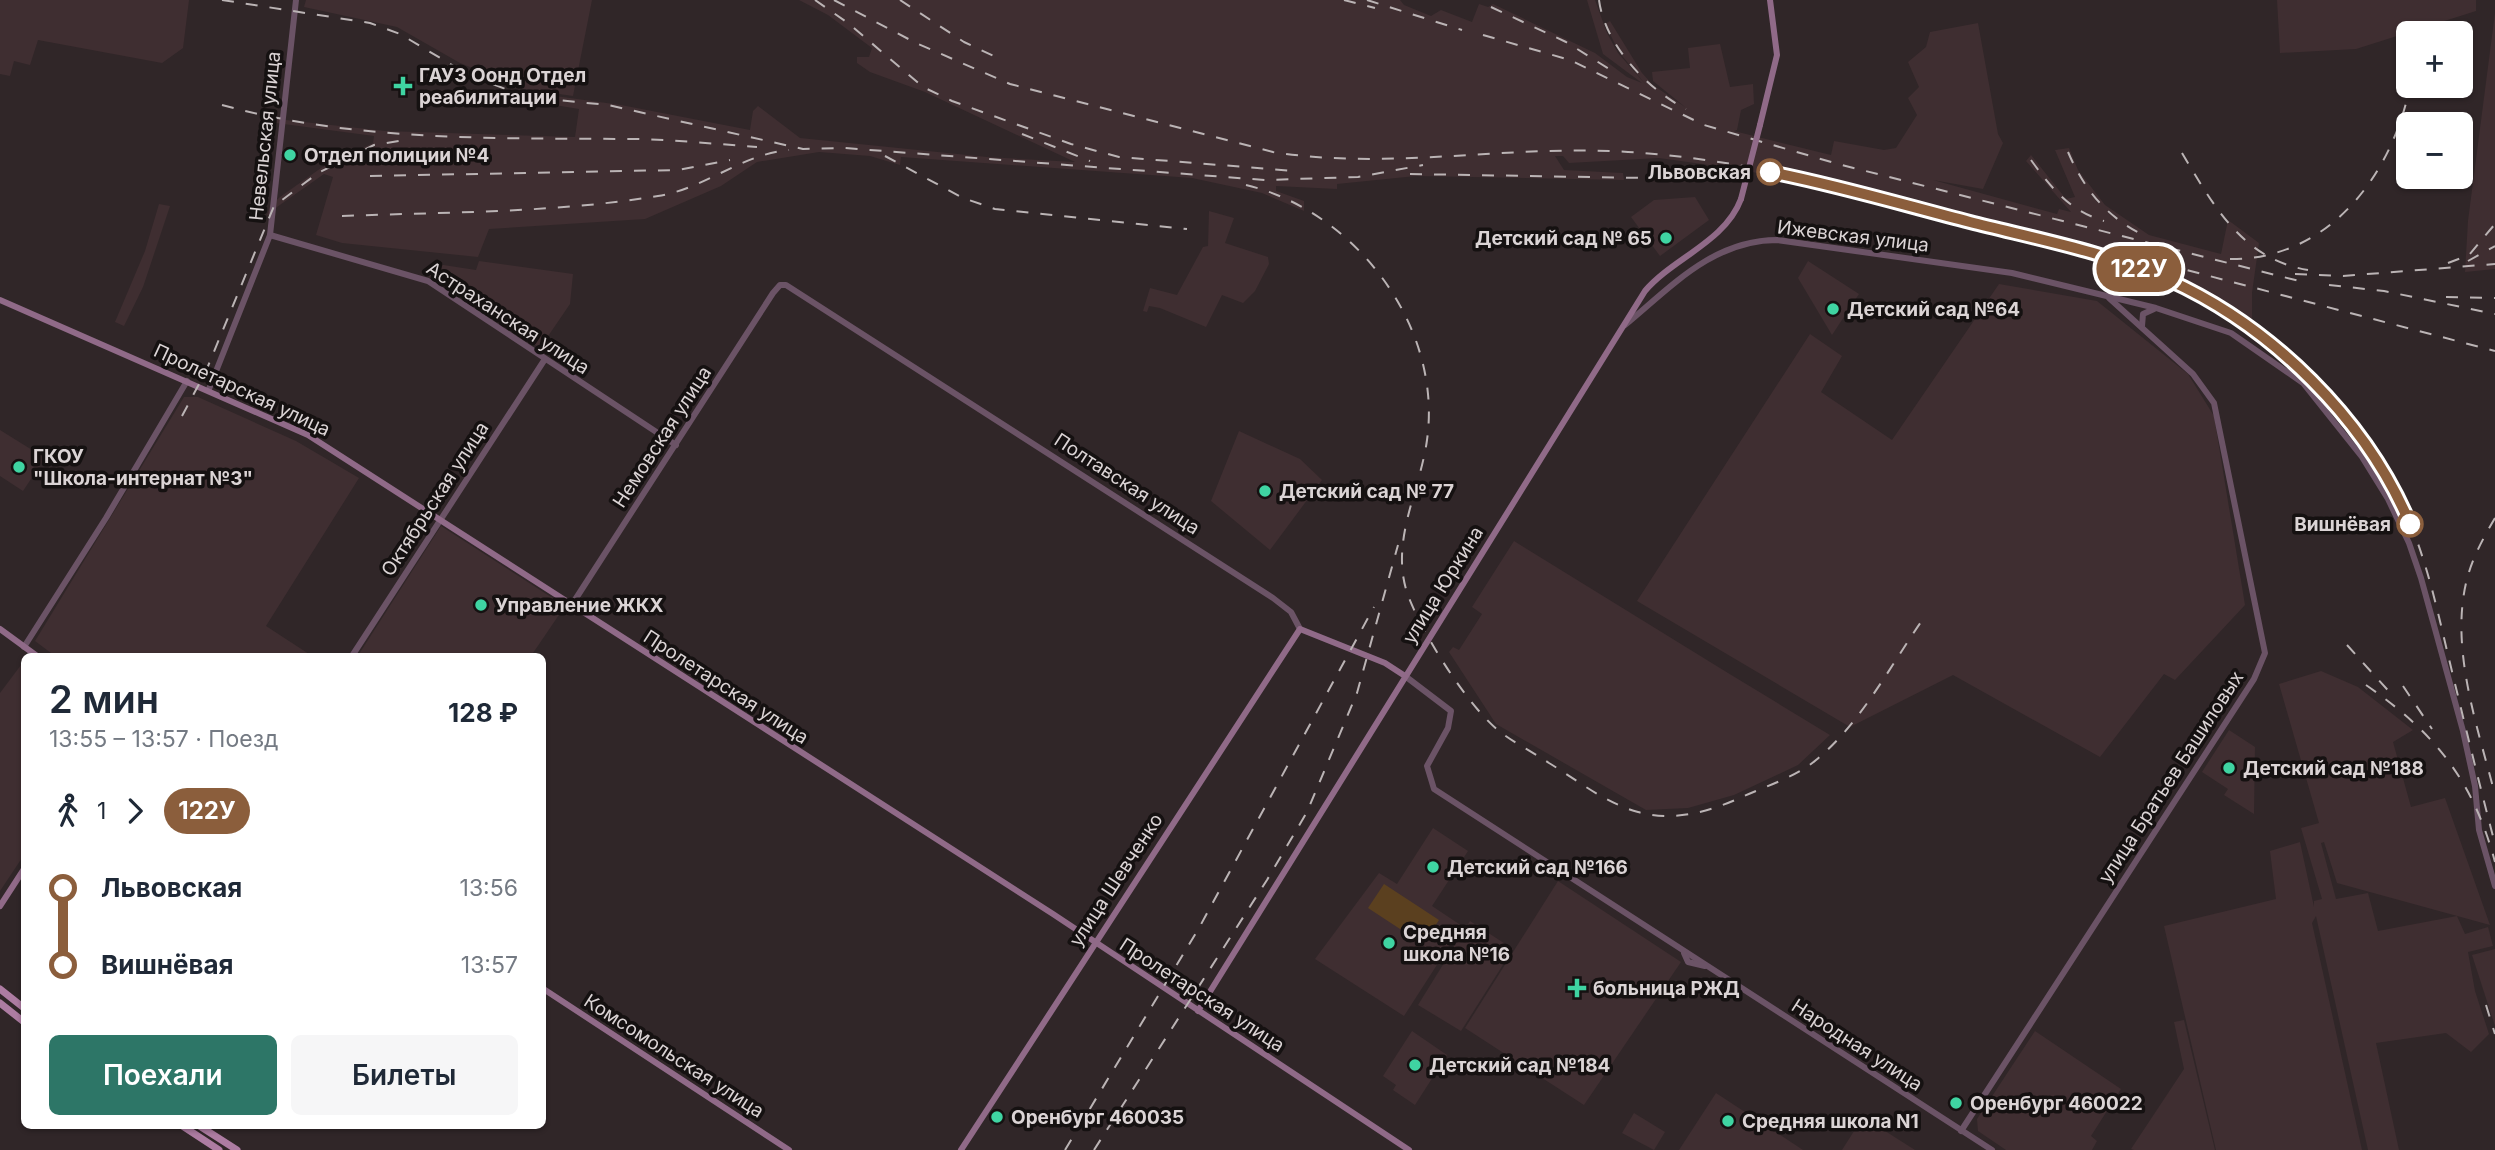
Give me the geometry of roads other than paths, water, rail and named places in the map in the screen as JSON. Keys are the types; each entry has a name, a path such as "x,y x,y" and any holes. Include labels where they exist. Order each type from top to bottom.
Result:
{"main road":[{"name":"улица Юркина","path":"1198,1011 1621,328 1656,278 1721,229 1741,199 1777,55 1770,0"},
{"name":"Пролетарская улица","path":"0,300 308,435 1095,943 1409,1150"},
{"path":"0,629 33,653"},
{"path":"1300,629 1385,663 1405,676"},
{"name":"улица Шевченко","path":"961,1150 1300,629"},
{"path":"0,906 21,874"},
{"path":"0,989 21,1006"},
{"name":"Комсомольская улица","path":"546,991 789,1150"},
{"path":"0,1003 21,1020"},
{"path":"187,1129 219,1150"},
{"path":"204,1129 237,1150"}],"street":[{"name":"Невельская улица","path":"208,389 270,235 296,0"},
{"name":"Астраханская улица","path":"270,235 428,281 676,445"},
{"name":"Ижевская улица","path":"1621,328 1697,266 1722,251 1744,243 1777,240 2012,274 2156,308 2224,330 2294,376 2332,417 2362,457 2388,499 2421,578 2463,731 2475,786 2477,822 2495,886"},
{"path":"1656,278 1655,286 1665,292"},
{"name":"Немовская улица","path":"571,606 780,285"},
{"name":"Полтавская улица","path":"780,285 791,287 848,323 1273,597 1291,612 1300,629"},
{"path":"2106,295 2142,327"},
{"path":"2142,327 2143,314 2156,308"},
{"name":"улица Братьев Башиловых","path":"1961,1130 2263,663 2265,653 2260,623 2214,403 2193,374 2142,327"},
{"name":"Октябрьская улица","path":"354,653 545,359"},
{"path":"24,647 106,518 187,381"},
{"name":"Народная улица","path":"1405,676 1445,703 1451,711 1448,727 1427,766 1434,789 1992,1150"}],"railway":[{"path":"222,0 370,23 400,34 467,74 526,97 608,105 803,149 844,148 1265,180 1358,177 1423,165"},
{"path":"815,0 848,23 923,87 952,101 1071,144 1119,157 1295,171"},
{"path":"834,0 916,43 1010,84 1273,152 1362,159 1583,150 1686,157 1744,166 1860,191 2089,252 2140,270 2189,293 2236,320 2280,352 2320,388 2355,429 2386,474 2410,523 2427,573 2495,844"},
{"path":"900,0 964,42 1000,59"},
{"path":"1344,0 1375,8"},
{"path":"1367,0 1462,30"},
{"path":"1599,0 1610,33 1630,64 1657,90 1686,109"},
{"path":"1491,7 1566,42 1614,72"},
{"path":"1483,35 1570,60 1704,125 1838,164 2307,283"},
{"path":"2230,259 2265,256 2297,245 2325,228 2350,207 2371,181 2388,151 2407,98"},
{"path":"222,105 273,117 375,132 479,138 650,140 757,147"},
{"path":"1022,134 1090,161"},
{"path":"182,416 206,371 274,206 318,173 374,145 405,140"},
{"path":"342,216 540,209 619,202 675,192 755,158 789,150"},
{"path":"2068,152 2081,178 2097,200 2128,227 2141,234"},
{"path":"2182,153 2219,210 2248,242 2265,255 2308,270"},
{"path":"885,156 963,198 995,209 1187,229"},
{"path":"370,176 678,170 730,160"},
{"path":"2031,160 2071,205 2104,221"},
{"path":"1410,174 1706,179"},
{"path":"1246,185 1286,199 1323,220 1355,247 1383,279 1406,316 1421,356 1428,397 1427,440 1404,538 1403,578 1416,614 1460,688 1487,719 1511,740 1626,808 1664,816 1704,811 1781,781 1816,760 1832,746 1860,713 1921,622"},
{"path":"2448,263 2469,255 2495,224"},
{"path":"2468,261 2495,246"},
{"path":"2118,252 2495,351"},
{"path":"2295,274 2343,276 2495,264"},
{"path":"2329,285 2384,291 2495,314"},
{"path":"2446,297 2495,298"},
{"path":"2495,518 2469,572 2461,627 2467,685 2495,795"},
{"path":"1094,1150 1267,880 1307,812 1357,693 1398,545"},
{"path":"1065,1150 1199,928 1374,607"},
{"path":"2347,645 2394,697"},
{"path":"2366,685 2412,721 2448,761 2475,806 2495,862"},
{"path":"2403,686 2432,729"},
{"path":"2486,1005 2495,1034"}],"train":[{"name":"122У","path":"1770,172 2089,252 2146,271 2194,293 2252,329 2304,374 2332,403 2369,450 2399,499 2410,524"}],"place":[{"name":"ГАУЗ Оонд Отдел реабилитации","path":"403,86"},
{"name":"Отдел полиции №4","path":"290,155"},
{"name":"Львовская","path":"1770,172"},
{"name":"Детский сад № 65","path":"1666,238"},
{"name":"Детский сад №64","path":"1833,309"},
{"name":"ГКОУ \"Школа-интернат №3\"","path":"19,467"},
{"name":"Детский сад № 77","path":"1265,491"},
{"name":"Вишнёвая","path":"2410,524"},
{"name":"Управление ЖКХ","path":"481,605"},
{"name":"Детский сад №188","path":"2229,768"},
{"name":"Детский сад №166","path":"1433,867"},
{"name":"Средняя школа №16","path":"1389,943"},
{"name":"больница РЖД","path":"1577,988"},
{"name":"Детский сад №184","path":"1415,1065"},
{"name":"Оренбург 460022","path":"1956,1103"},
{"name":"Оренбург 460035","path":"997,1117"},
{"name":"Средняя школа N1","path":"1728,1121"}]}
